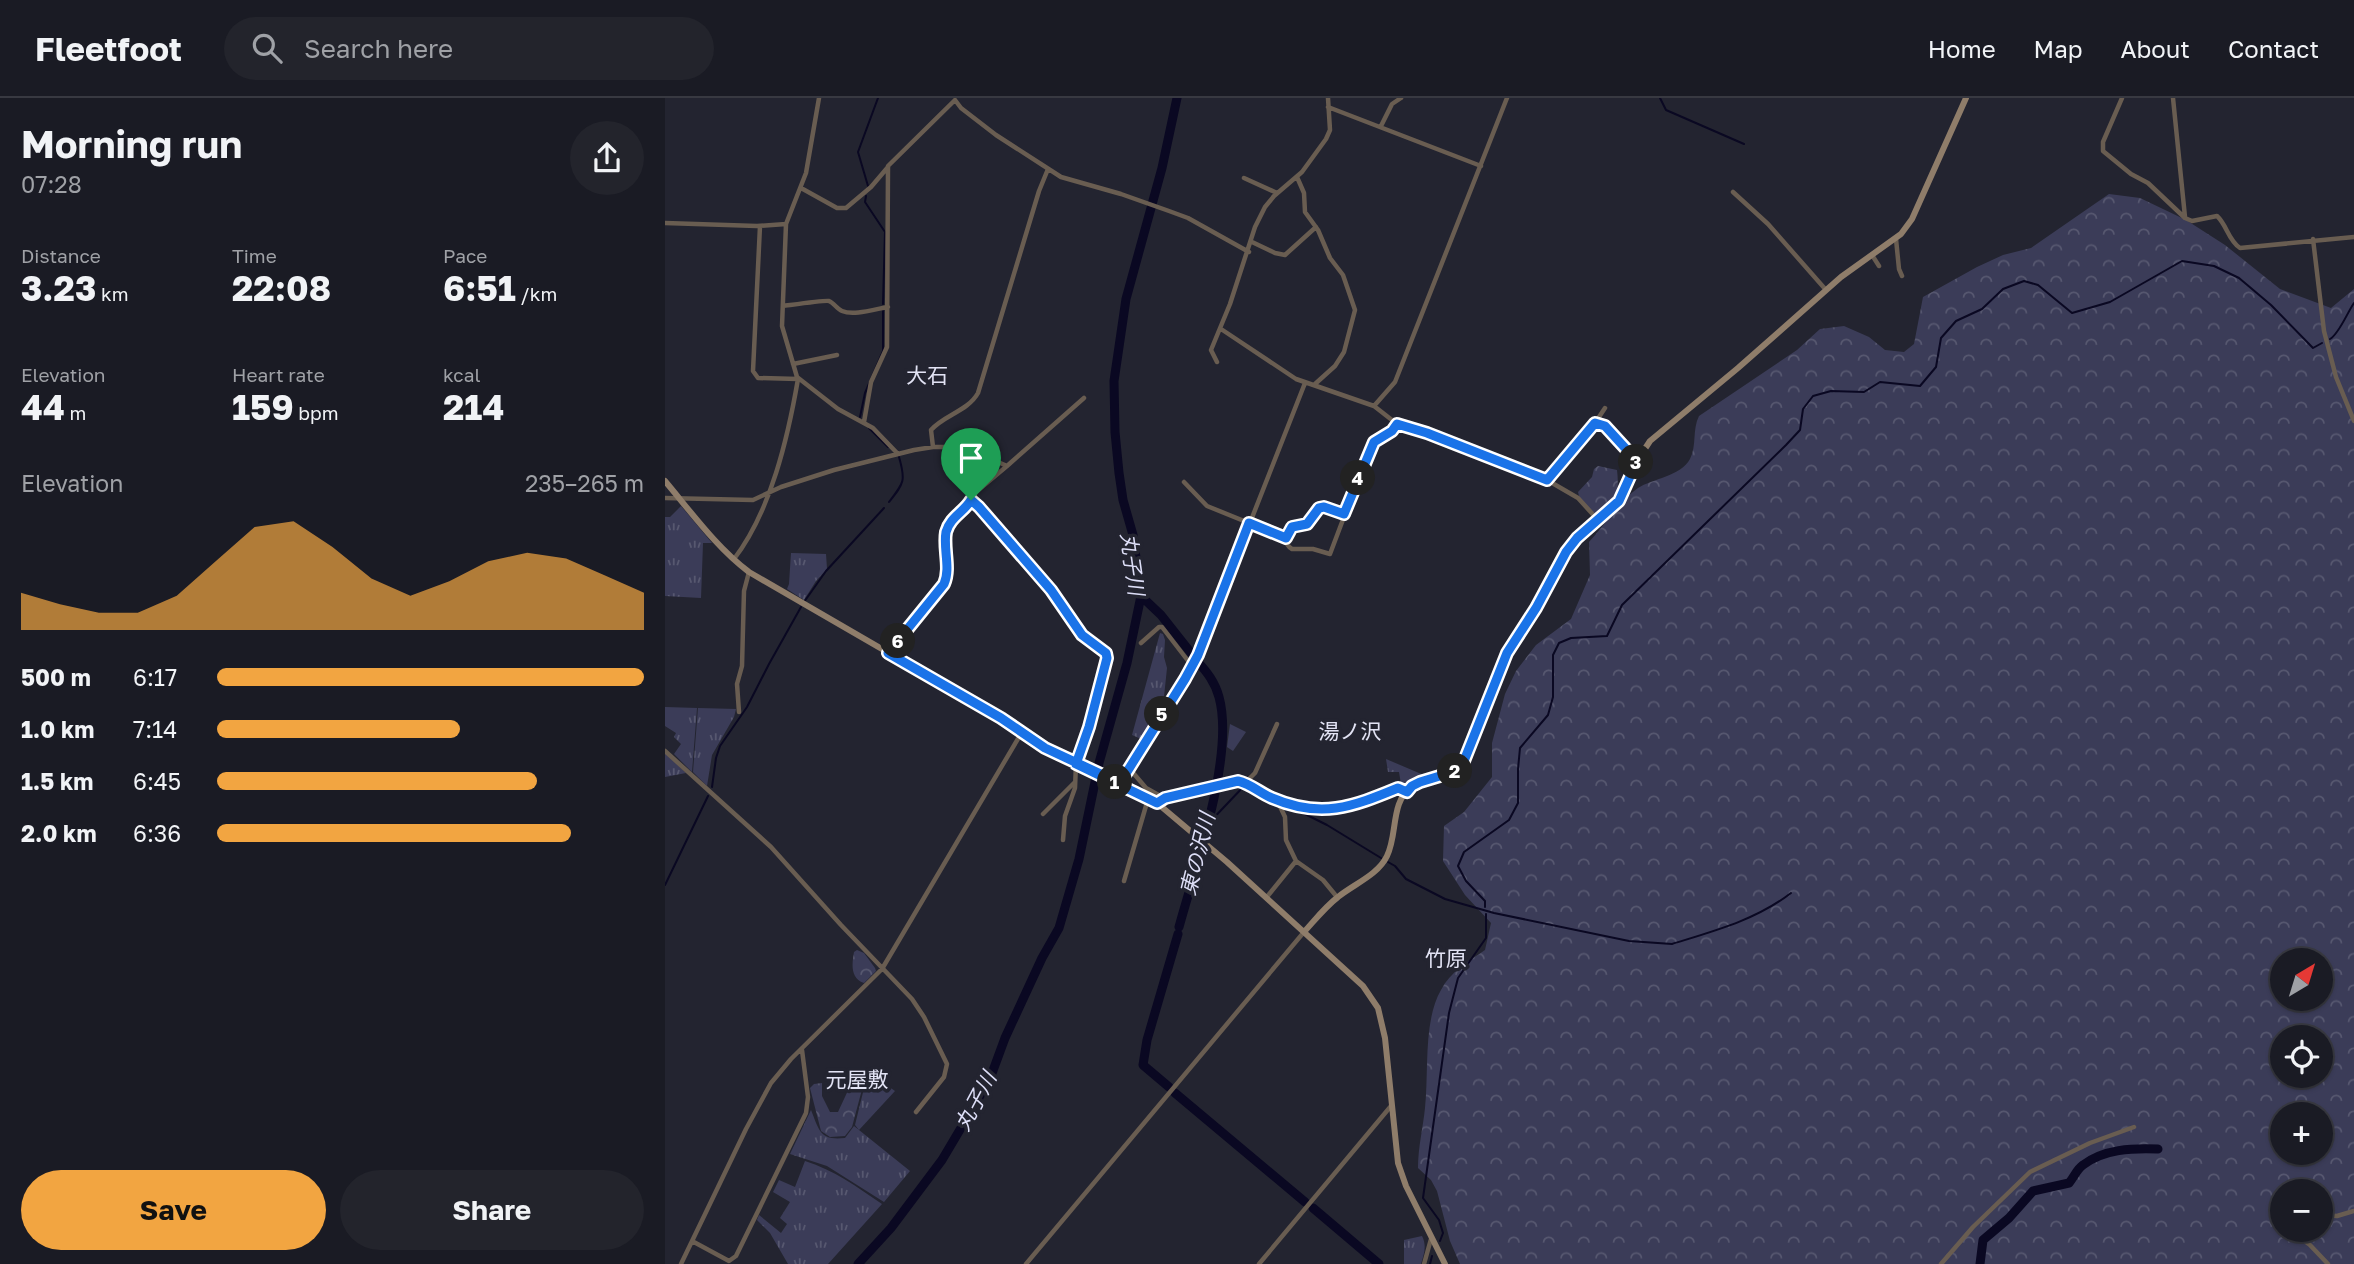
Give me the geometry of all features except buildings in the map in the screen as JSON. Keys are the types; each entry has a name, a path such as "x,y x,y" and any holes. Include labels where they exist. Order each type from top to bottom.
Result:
{"street":[{"path":"734,559 756,521 768,493 787,430 798,379 782,326 786,224 806,173 819,98"},
{"path":"1217,362 1211,350 1221,329 1260,216 1276,193 1297,177 1326,139 1329,130 1328,98"},
{"path":"1381,127 1392,104 1401,98"},
{"path":"1374,406 1395,382 1507,98"},
{"path":"1026,1264 1304,932 1337,897 1374,872 1387,857 1398,806 1412,786 1453,772 1464,761 1507,653 1536,608 1566,552 1577,538 1619,501 1637,461 1650,441 1826,290 1896,238 1912,219 1966,98"},
{"path":"2122,98 2103,142 2103,151 2131,174 2148,183 2185,218 2192,221 2217,216 2240,248 2354,237"},
{"path":"2173,98 2185,218"},
{"path":"801,188 837,208 846,208 871,187 888,166 955,99 973,118 1048,169 1074,181 1121,194 1188,218 1249,252"},
{"path":"1328,107 1481,166"},
{"path":"864,422 871,382 887,347 888,166"},
{"path":"933,447 931,430 936,424 971,404 978,393 1048,169"},
{"path":"1297,177 1304,192 1305,212 1316,227 1330,258 1347,282 1355,310 1344,352 1335,366 1315,384"},
{"path":"1244,178 1276,193"},
{"path":"1733,192 1768,224 1826,290"},
{"path":"665,223 760,226 786,224"},
{"path":"760,226 753,371 758,378 798,379 814,388 838,409 873,428 898,455"},
{"path":"1252,242 1285,255 1316,227"},
{"path":"1896,238 1902,276"},
{"path":"2312,240 2324,331 2336,377 2354,421"},
{"path":"1872,255 1879,267"},
{"path":"783,306 826,300 843,312 888,307"},
{"path":"1221,329 1285,374 1304,383 1315,384 1374,406 1397,424 1547,480 1578,498 1599,521"},
{"path":"793,364 837,355"},
{"path":"1118,783 1192,666 1304,383"},
{"path":"888,653 944,584 947,570 946,531 954,517 982,486 1084,398"},
{"path":"1547,480 1605,408"},
{"path":"1595,423 1605,426 1637,461"},
{"path":"1344,514 1324,507 1319,508 1307,524 1292,527 1286,538 1287,545 1292,550 1313,549 1330,554 1374,442 1392,431 1397,424"},
{"path":"665,498 745,501 834,470 933,447 973,451 1007,466"},
{"path":"665,481 734,559 749,572 1045,748 1157,803 1206,843 1363,986 1378,1008 1385,1038 1398,1163 1406,1186 1444,1264"},
{"path":"1184,482 1207,506 1286,538"},
{"path":"971,500 1051,590 1082,635 1106,653 1089,727 1076,764 1073,795 1065,816 1063,840"},
{"path":"739,712 737,684 742,666 744,591 749,572"},
{"path":"1141,643 1162,626 1192,666"},
{"path":"1246,782 1255,773 1277,724"},
{"path":"681,1264 771,1083 781,1069 882,969 1022,732"},
{"path":"665,751 771,847 912,999 947,1064 944,1077 916,1112"},
{"path":"1129,768 1146,788 1165,798"},
{"path":"1157,803 1165,798 1238,781 1246,782 1277,800 1316,809 1354,806 1398,788 1407,792"},
{"path":"1043,814 1075,782"},
{"path":"1125,881 1148,799"},
{"path":"1277,800 1285,817 1286,840 1296,861 1323,880 1337,897"},
{"path":"1266,898 1296,861"},
{"path":"692,1241 729,1261 736,1256 806,1113 808,1097 802,1049"},
{"path":"1259,1264 1391,1106"},
{"path":"1941,1264 1973,1227 2030,1172 2090,1143 2134,1127"},
{"path":"2333,1216 2354,1211"},
{"path":"1424,1264 1431,1239"},
{"path":"2306,1242 2328,1264"}],"green space":[{"path":"2109,194 2140,198 2186,220 2225,245 2280,289 2331,308 2354,289 2354,1264 1460,1264 1450,1241 1437,1191 1431,1180 1418,1168 1425,1108 1429,1031 1435,1002 1441,990 1455,972 1485,950 1491,923 1465,895 1443,861 1444,826 1464,812 1492,777 1492,743 1505,694 1516,671 1536,645 1571,619 1590,575 1589,542 1612,514 1638,488 1686,465 1693,448 1699,416 1797,350 1820,329 1844,326 1869,337 1885,350 1904,352 1914,344 1923,297 2003,255 2031,248"},
{"path":"1598,466 1617,470 1618,484 1616,495 1609,506 1599,514 1594,514 1584,507 1578,492"},
{"path":"681,506 712,543 703,543 701,598 665,596 665,517 670,517"},
{"path":"791,553 826,554 827,569 804,600 787,589"},
{"path":"1160,633 1165,640 1164,657 1167,668 1163,706 1141,739 1132,735"},
{"path":"665,707 697,708 692,772 674,754 681,744 674,737 676,733 665,726"},
{"path":"698,708 736,709 712,755 707,786 693,772"},
{"path":"1230,724 1246,732 1233,751 1227,747"},
{"path":"665,753 686,773 665,777"},
{"path":"1386,759 1426,776 1401,784 1399,772 1388,772"},
{"path":"857,950 864,953 876,971 864,983 856,978 853,970 854,952"},
{"path":"858,1069 862,1069 865,1078 852,1127 845,1136 830,1137 821,1131 810,1088 814,1084 822,1083 822,1096 830,1112 838,1112"},
{"path":"868,1072 895,1091 859,1130 855,1125"},
{"path":"811,1110 825,1136 845,1138 854,1126 910,1171 884,1202 827,1166 790,1154"},
{"path":"805,1161 836,1174 882,1204 828,1264 788,1264 770,1233 757,1220 759,1215 781,1233 787,1224 780,1218 790,1202 773,1192 779,1180 795,1187"},
{"path":"1422,1236 1425,1247 1421,1264 1404,1264 1404,1240"}],"waterway":[{"path":"868,186 858,152 878,98"},
{"name":"丸子川","path":"858,1264 891,1228 942,1160 991,1076 1005,1038 1059,928 1079,859 1099,763 1127,663 1141,596 1133,535 1119,473 1114,381 1126,299 1162,168 1177,98"},
{"path":"1660,98 1666,110 1744,144"},
{"path":"866,196 865,202 885,232 883,304"},
{"path":"1485,907 1485,901 1466,881 1458,866 1464,852 1509,820 1518,803 1520,748 1548,715 1553,697 1553,655 1559,643 1571,638 1607,636 1622,605 1800,430 1803,409 1813,396 1831,391 1864,392 1880,382 1920,386 1936,367 1941,338 1956,321 1982,309 2003,289 2024,281 2038,285 2072,313 2110,302 2182,261 2214,266 2239,278 2271,305 2313,348 2322,343"},
{"path":"2330,339 2340,328 2354,303"},
{"path":"860,417 865,393 883,351 883,311"},
{"path":"869,428 888,447"},
{"path":"889,502 902,481 903,471 899,457"},
{"path":"804,602 826,571 884,508"},
{"name":"東の沢川","path":"1141,596 1161,615 1191,653"},
{"path":"712,787 720,746 747,707 801,607"},
{"name":"東の沢川","path":"1179,927 1211,812 1222,749 1223,721 1219,697 1210,678 1197,661"},
{"path":"1206,826 1245,785"},
{"path":"665,885 708,796"},
{"path":"1291,807 1381,858"},
{"path":"1388,862 1406,879 1445,899 1494,913 1629,941 1672,944 1749,918 1791,893"},
{"path":"1440,1241 1443,1233 1439,1220 1423,1198 1449,1013 1458,978 1486,938 1486,914"},
{"name":"東の沢川","path":"1169,1087 1143,1065 1147,1040 1178,934"},
{"name":"東の沢川","path":"1175,1093 1305,1202"},
{"name":"東の沢川","path":"1980,1264 1983,1240 2009,1218 2033,1191 2069,1183 2081,1167 2100,1156 2128,1149 2158,1149"},
{"name":"東の沢川","path":"1313,1208 1379,1264"},
{"path":"1430,1264 1432,1256"}],"district":[{"name":"大石","path":"927,375"},
{"name":"湯ノ沢","path":"1350,731"},
{"name":"竹原","path":"1446,958"},
{"name":"元屋敷","path":"857,1079"}],"route":[{"path":"971,500 954,517 946,531 947,570 944,584 888,653 1001,718 1045,748 1076,764 1120,783 1198,655 1249,523 1286,538 1292,527 1307,524 1319,508 1324,507 1344,514 1374,442 1392,431 1397,424 1547,480 1595,423 1605,426 1637,461 1619,501 1577,538 1566,552 1536,608 1507,653 1459,768 1412,786 1407,792 1398,788 1354,806 1339,809 1316,809 1274,799 1246,782 1238,781 1165,798 1157,803 1076,764 1089,727 1106,653 1082,635 1051,590 971,500"}]}
